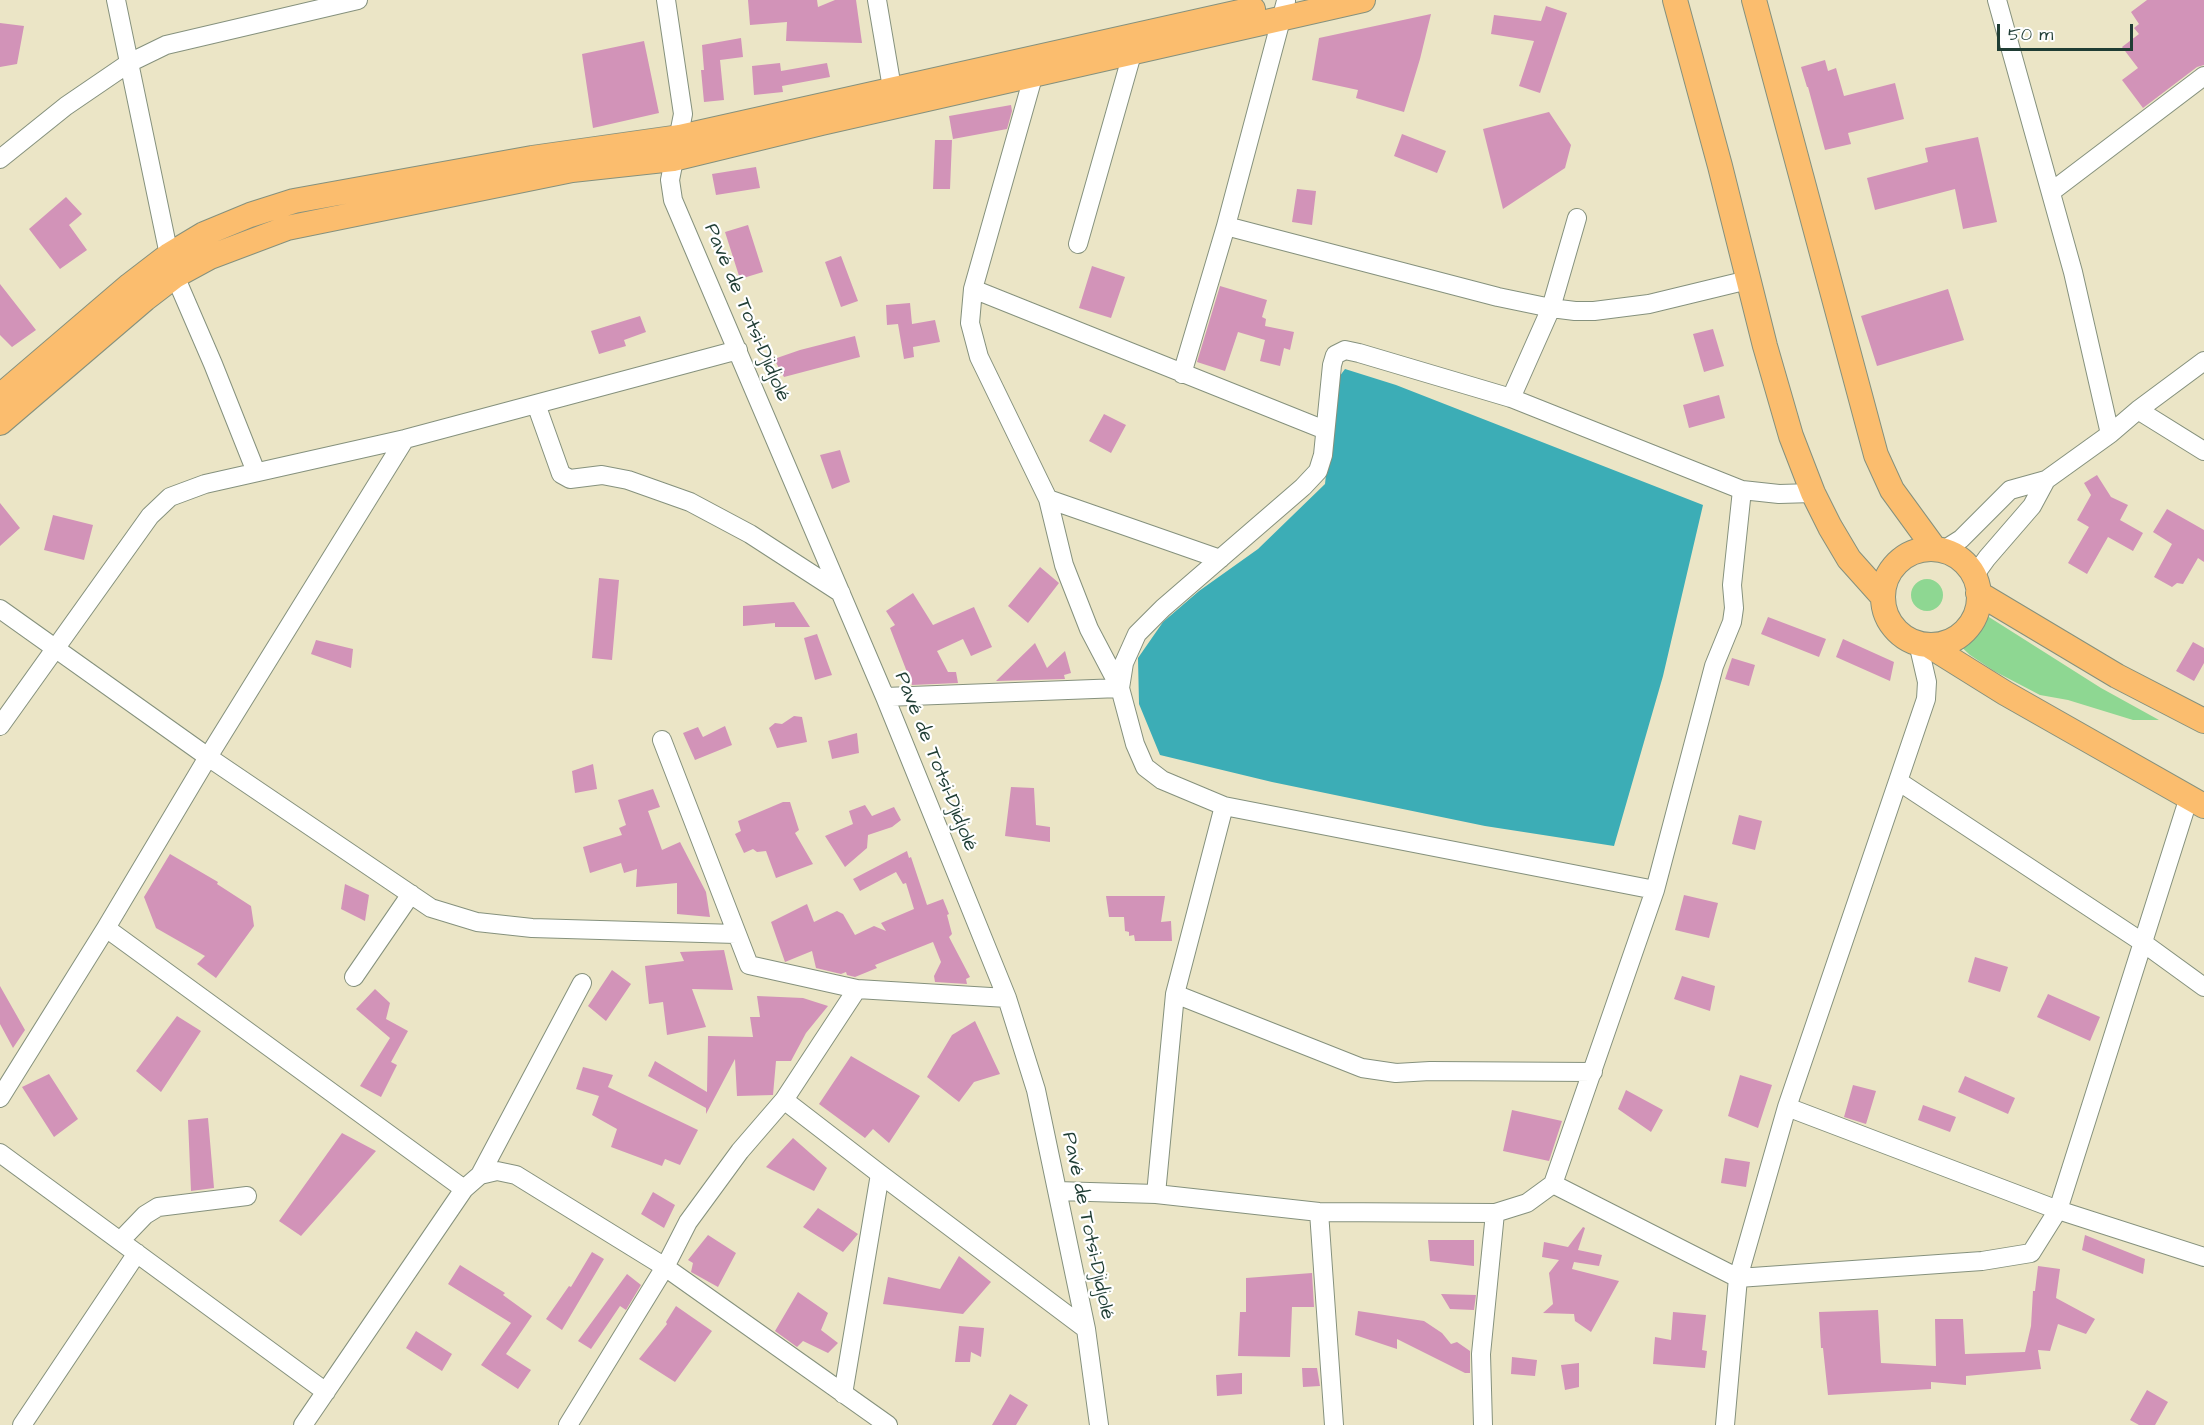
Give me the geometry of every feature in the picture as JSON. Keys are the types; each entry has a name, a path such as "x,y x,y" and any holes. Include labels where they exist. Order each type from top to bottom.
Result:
{"main road":[{"path":"676,148 892,88 1286,7 1363,0"},
{"path":"1676,0 1791,436 1813,492 1830,527 1849,559 1883,597"},
{"path":"1754,0 1876,455 1892,490 1939,550"},
{"path":"0,396 130,285 172,266 210,257 287,228 676,148 821,123 1132,54 1286,7"},
{"path":"0,423 145,299 172,266"},
{"path":"1923,644 1944,643 1958,637 1977,613 1976,584 1966,564 1955,556 1939,550 1919,550 1905,557 1893,567 1885,582 1883,597 1885,613 1892,626 1904,637 1923,644 2196,802"},
{"path":"1976,584 2117,676 2204,721"}],"street":[{"path":"116,0 172,266 256,472"},
{"path":"0,159 66,106 129,63 166,45 358,0"},
{"name":"Pavé de Totsi-Djidjolé","path":"666,0 681,93 682,114 670,180 674,200 885,697 1007,998 1036,1090 1086,1329 1099,1425"},
{"path":"877,0 892,88"},
{"path":"1997,0 2073,272 2110,434"},
{"path":"1182,374 1226,226 1286,7"},
{"path":"1078,244 1132,54"},
{"path":"1033,76 973,289 970,323 979,357 1048,500 1064,565 1089,629 1120,687 1144,767 1162,780 1224,806 1655,890"},
{"path":"2051,192 2204,76"},
{"path":"1511,398 1551,308 1577,218"},
{"path":"1226,226 1498,297 1575,311 1649,304 1748,280"},
{"path":"973,289 1326,430"},
{"path":"0,726 150,516 170,497 204,484 405,439 738,350"},
{"path":"1120,687 1124,663 1137,634 1163,608 1303,487 1318,471 1323,455 1332,365 1335,355 1345,350 1359,352 1511,398 1742,490 1779,494 1813,492"},
{"path":"1939,550 1960,539 2010,490 2046,480 2204,361"},
{"path":"536,404 561,474 570,479 602,475 628,480 690,502 750,534 841,594"},
{"path":"2138,410 2204,451"},
{"path":"0,1098 405,439"},
{"path":"1976,584 1987,558 2032,506 2046,480"},
{"path":"1057,1191 1156,1194 1319,1212 1495,1213 1527,1203 1553,1184 1655,890 1714,666 1733,616 1731,585 1742,490"},
{"path":"1048,500 1220,559"},
{"path":"0,609 208,757 431,908 477,921 532,928 736,934"},
{"path":"1725,1425 1738,1278 1788,1107 1926,699 1927,682 1923,644"},
{"path":"885,697 1120,687"},
{"path":"662,740 748,965 856,989 1007,998"},
{"path":"1898,781 2142,942 2204,987"},
{"path":"1553,1184 1738,1278 1982,1261 2031,1253 2058,1210 2142,942 2196,802"},
{"path":"1156,1194 1175,994 1224,806"},
{"path":"354,977 411,894"},
{"path":"106,928 464,1189"},
{"path":"303,1425 464,1189 480,1175 582,983"},
{"path":"568,1425 665,1267 688,1222 740,1151 784,1100 856,989"},
{"path":"1175,994 1362,1068 1396,1073 1430,1071 1593,1072"},
{"path":"784,1100 1086,1329"},
{"path":"1788,1107 2058,1210 2204,1257"},
{"path":"0,1153 326,1392"},
{"path":"480,1175 497,1171 516,1175 665,1267 888,1425"},
{"path":"843,1394 880,1174"},
{"path":"120,1241 145,1215 158,1207 247,1196"},
{"path":"1319,1212 1334,1425"},
{"path":"1483,1425 1481,1354 1495,1213"},
{"path":"22,1425 137,1253"}],"green space":[{"path":"1927,579 1939,583 1943,595 1939,607 1927,611 1915,607 1911,595 1915,583"},
{"path":"1981,612 2101,688 2159,720 2133,720 2068,700 2040,695 1994,671 1970,655 1956,642 1962,642 1974,629"}],"water":[{"path":"1345,369 1396,385 1703,505 1663,676 1614,846 1485,826 1272,782 1160,755 1139,704 1138,658 1163,622 1199,591 1258,549 1325,484 1336,381"}],"building":[{"path":"748,0 817,0 818,7 835,0 856,0 862,43 786,41 787,22 750,25"},
{"path":"2147,0 2204,0 2204,65 2197,67 2143,108 2122,80 2138,68 2122,47 2139,34 2134,28 2139,24 2131,12"},
{"path":"1546,6 1567,13 1540,93 1519,86 1534,41 1491,34 1494,15 1541,21"},
{"path":"1431,14 1404,112 1356,98 1358,90 1312,80 1319,38"},
{"path":"0,23 24,26 17,64 0,67"},
{"path":"741,38 743,57 720,60 724,100 704,102 701,70 704,70 702,45"},
{"path":"644,41 659,113 593,128 582,54"},
{"path":"1825,60 1828,71 1836,68 1844,96 1895,83 1904,119 1848,133 1851,144 1825,150 1801,67"},
{"path":"780,63 781,71 827,63 830,77 782,86 783,92 754,95 752,66"},
{"path":"1011,105 1012,111 1007,129 953,139 949,116"},
{"path":"1549,112 1571,145 1565,168 1503,209 1483,129"},
{"path":"1402,134 1446,151 1437,173 1394,156"},
{"path":"1978,137 1997,222 1963,229 1955,189 1875,210 1867,178 1928,162 1925,148"},
{"path":"935,140 952,140 950,189 933,189"},
{"path":"756,167 760,188 716,195 712,174"},
{"path":"1297,189 1316,191 1312,225 1292,222"},
{"path":"66,197 82,214 69,225 87,250 60,269 29,229"},
{"path":"748,225 763,272 740,279 725,232"},
{"path":"841,256 858,301 841,307 825,262"},
{"path":"1092,266 1125,277 1111,318 1079,308"},
{"path":"0,284 36,330 12,347 0,335"},
{"path":"1220,286 1267,300 1262,317 1266,319 1265,326 1294,332 1290,350 1284,348 1280,366 1260,361 1265,340 1238,332 1225,371 1197,362"},
{"path":"1948,289 1964,340 1877,366 1861,316"},
{"path":"910,303 912,324 935,320 940,342 913,347 914,357 904,359 898,324 887,325 886,305"},
{"path":"640,316 646,332 624,340 626,346 599,354 591,331"},
{"path":"1713,329 1724,366 1704,372 1693,334"},
{"path":"855,336 860,357 784,377 774,359 800,350"},
{"path":"1719,395 1725,418 1689,428 1683,405"},
{"path":"1104,414 1126,425 1111,453 1089,441"},
{"path":"840,450 850,482 832,489 820,455"},
{"path":"2097,475 2111,497 2128,505 2120,520 2143,533 2133,551 2108,537 2087,574 2068,563 2089,527 2077,520 2091,495 2084,483"},
{"path":"0,503 20,528 0,546"},
{"path":"2167,509 2204,530 2204,562 2198,558 2183,584 2177,583 2172,587 2154,577 2172,544 2153,532"},
{"path":"53,515 93,525 84,560 44,550"},
{"path":"1040,567 1059,583 1028,623 1008,606"},
{"path":"599,578 619,580 612,660 592,658"},
{"path":"913,593 933,625 974,607 992,647 971,656 963,639 937,651 948,672 956,672 958,683 912,685 890,628 895,625 886,611"},
{"path":"794,602 810,627 775,627 775,623 743,626 743,606"},
{"path":"1768,617 1826,639 1819,657 1761,634"},
{"path":"817,634 832,675 815,680 804,638"},
{"path":"1843,639 1894,662 1890,681 1836,657"},
{"path":"316,640 353,649 351,668 311,654"},
{"path":"2193,642 2204,648 2204,663 2194,681 2176,671"},
{"path":"1035,643 1047,668 1065,651 1071,673 1064,675 1065,679 996,681"},
{"path":"1732,658 1755,665 1749,686 1725,679"},
{"path":"794,716 802,717 807,742 777,748 769,728 775,723 782,724"},
{"path":"725,726 732,745 695,760 683,733 698,727 703,737"},
{"path":"857,733 859,753 832,759 828,741"},
{"path":"593,764 597,789 575,793 572,771"},
{"path":"1011,787 1034,788 1036,825 1050,827 1050,842 1005,836"},
{"path":"653,789 660,807 648,811 662,850 680,842 706,892 710,917 677,914 677,883 636,887 637,869 624,873 621,863 590,873 583,847 622,835 619,828 626,825 618,800"},
{"path":"783,802 790,802 799,830 795,833 813,864 776,878 766,851 757,852 753,849 744,853 735,834 741,831 738,821"},
{"path":"865,805 872,816 894,807 901,820 892,827 868,835 867,848 845,867 825,836 853,824 849,811"},
{"path":"1739,815 1762,821 1755,850 1732,844"},
{"path":"907,851 927,905 943,899 949,914 947,915 952,934 949,937 970,977 966,979 967,984 935,982 934,976 941,962 933,942 875,965 877,968 855,977 847,975 846,972 841,974 816,968 812,951 785,962 771,922 807,904 814,922 837,911 843,914 855,935 874,926 886,931 881,923 914,909 906,883 903,884 896,872 860,891 853,879"},
{"path":"170,854 218,882 217,884 251,906 254,926 216,978 197,964 205,956 156,928 144,897"},
{"path":"345,884 369,895 365,921 341,909"},
{"path":"1684,895 1718,903 1709,938 1675,930"},
{"path":"1106,896 1165,896 1161,922 1171,921 1172,941 1135,941 1134,935 1129,936 1129,932 1125,931 1124,917 1109,917"},
{"path":"724,950 733,990 692,989 706,1027 667,1035 663,1002 649,1004 645,966 684,961 680,952"},
{"path":"1975,957 2008,967 2000,992 1968,982"},
{"path":"612,970 631,984 606,1021 588,1006"},
{"path":"1682,976 1715,986 1710,1011 1674,999"},
{"path":"0,986 25,1030 13,1048 0,1024"},
{"path":"375,989 390,1003 386,1019 408,1031 391,1062 397,1065 381,1097 360,1086 390,1038 356,1009"},
{"path":"2048,994 2100,1017 2090,1041 2037,1017"},
{"path":"757,996 803,998 828,1006 806,1033 791,1061 776,1061 773,1095 737,1096 735,1059 706,1114 706,1108 648,1076 655,1061 707,1092 708,1036 753,1037 750,1017 760,1017"},
{"path":"177,1016 201,1031 161,1092 136,1071"},
{"path":"975,1021 1000,1074 974,1082 959,1102 927,1077 952,1035"},
{"path":"851,1056 920,1096 889,1143 873,1129 865,1138 819,1104"},
{"path":"583,1067 613,1075 608,1087 698,1130 680,1165 665,1159 662,1166 611,1147 617,1129 592,1115 599,1096 576,1089"},
{"path":"49,1074 78,1119 54,1137 22,1087"},
{"path":"1740,1075 1772,1085 1758,1128 1728,1116"},
{"path":"1965,1076 2015,1098 2008,1114 1958,1092"},
{"path":"1853,1085 1876,1091 1866,1124 1844,1117"},
{"path":"1626,1090 1663,1110 1651,1132 1618,1109"},
{"path":"1923,1105 1956,1117 1950,1132 1918,1120"},
{"path":"1512,1110 1562,1121 1549,1161 1503,1151"},
{"path":"208,1118 214,1188 191,1191 188,1120"},
{"path":"342,1133 376,1151 301,1236 279,1221"},
{"path":"793,1138 827,1168 814,1191 766,1167"},
{"path":"1725,1158 1750,1162 1746,1187 1721,1183"},
{"path":"653,1192 675,1205 664,1228 641,1214"},
{"path":"818,1208 858,1234 843,1252 803,1227"},
{"path":"1583,1227 1585,1228 1578,1250 1602,1255 1599,1266 1574,1262 1572,1269 1619,1281 1591,1332 1575,1321 1574,1314 1543,1313 1553,1304 1549,1273 1559,1260 1542,1257 1544,1242 1568,1247"},
{"path":"708,1235 736,1253 718,1287 691,1272 693,1263 688,1260"},
{"path":"2085,1235 2145,1259 2143,1274 2082,1250"},
{"path":"1428,1240 1474,1240 1474,1266 1430,1261"},
{"path":"592,1252 604,1259 562,1330 546,1319 569,1286 571,1287"},
{"path":"959,1256 991,1282 963,1314 883,1304 888,1277 940,1289"},
{"path":"460,1265 505,1293 503,1295 532,1316 506,1354 531,1370 518,1389 481,1365 511,1323 448,1284"},
{"path":"2038,1266 2060,1269 2056,1298 2095,1319 2086,1334 2058,1324 2050,1351 2038,1350 2041,1369 1966,1376 1966,1385 1931,1382 1931,1389 1828,1395 1823,1348 1821,1348 1819,1312 1878,1310 1881,1363 1936,1366 1935,1319 1963,1319 1965,1354 2025,1352 2031,1326 2033,1291 2035,1291"},
{"path":"1312,1273 1314,1307 1292,1307 1290,1357 1238,1356 1240,1312 1246,1312 1246,1278"},
{"path":"627,1274 641,1285 626,1310 620,1306 591,1349 578,1341"},
{"path":"798,1292 828,1313 821,1330 838,1343 828,1353 803,1341 797,1347 775,1331"},
{"path":"1441,1294 1476,1295 1474,1310 1450,1309"},
{"path":"676,1306 712,1331 675,1382 639,1359 667,1324"},
{"path":"1358,1311 1424,1321 1442,1333 1451,1344 1457,1342 1470,1351 1470,1373 1465,1373 1397,1339 1397,1349 1355,1335"},
{"path":"1673,1312 1706,1315 1702,1350 1707,1351 1705,1368 1653,1364 1655,1337 1671,1340"},
{"path":"959,1326 984,1328 981,1357 971,1352 970,1362 955,1362"},
{"path":"416,1331 452,1354 442,1371 406,1348"},
{"path":"1512,1357 1537,1360 1535,1376 1511,1374"},
{"path":"1579,1363 1579,1387 1565,1390 1561,1365"},
{"path":"1302,1368 1317,1368 1320,1386 1303,1387"},
{"path":"1242,1373 1242,1394 1217,1396 1216,1375"},
{"path":"2147,1390 2168,1402 2155,1425 2139,1425 2130,1420"},
{"path":"1010,1394 1028,1405 1016,1425 992,1425"}]}
